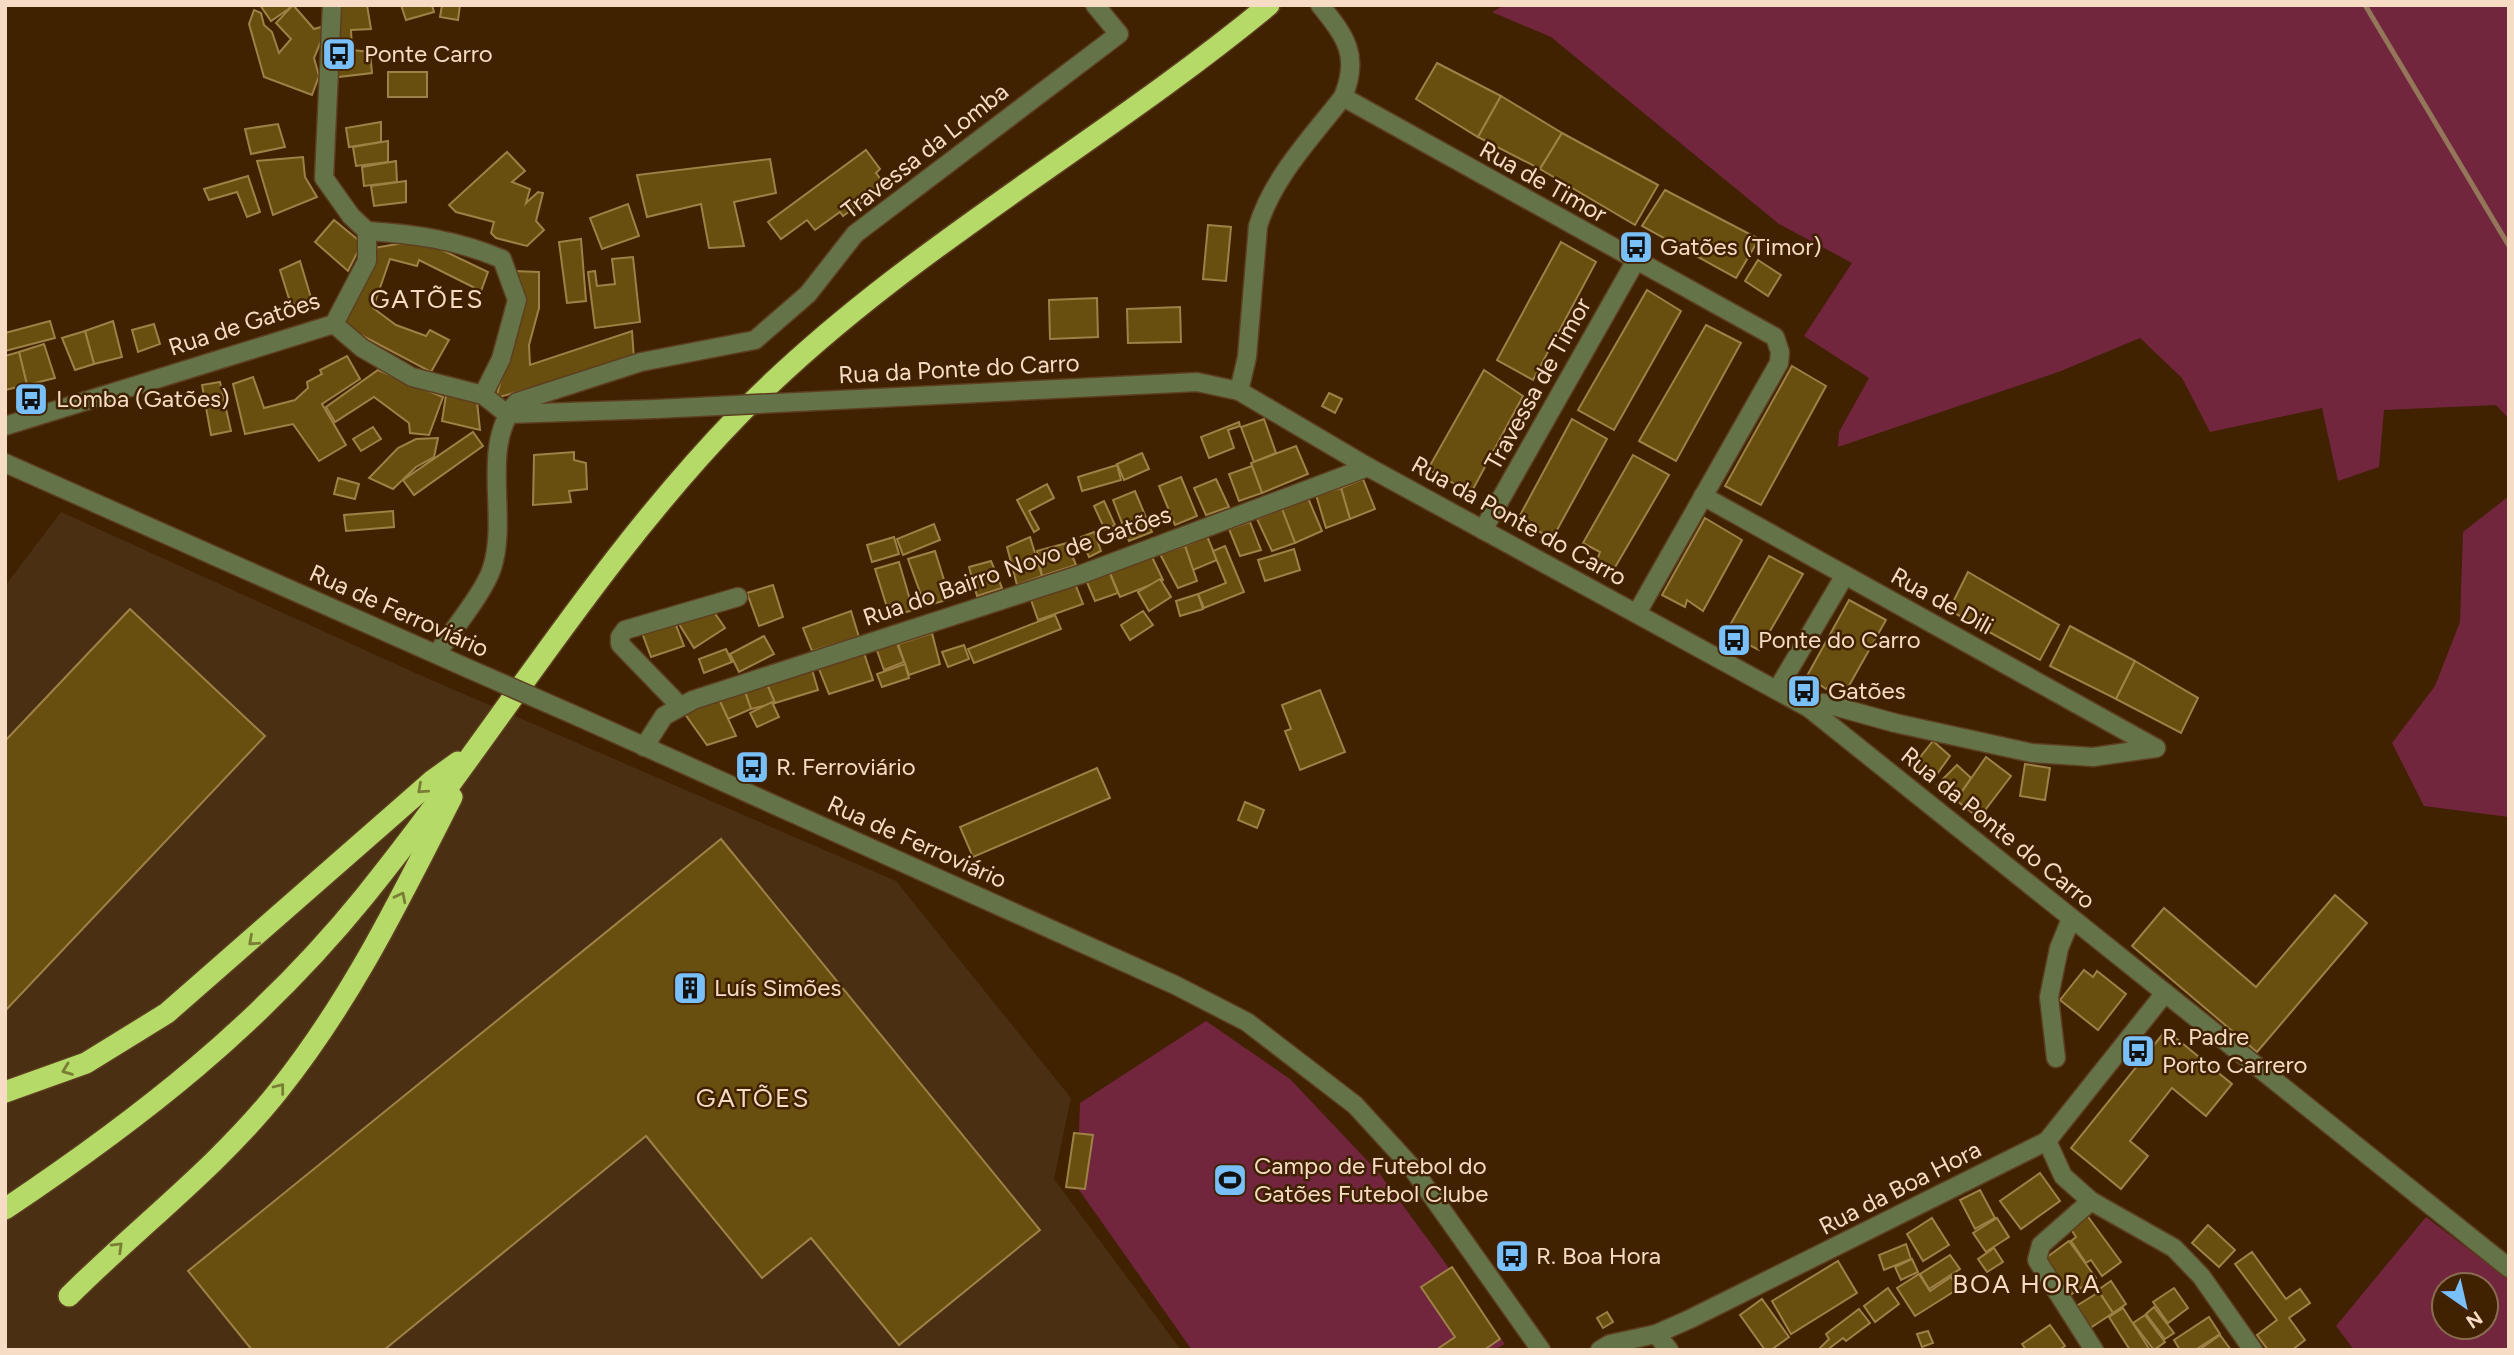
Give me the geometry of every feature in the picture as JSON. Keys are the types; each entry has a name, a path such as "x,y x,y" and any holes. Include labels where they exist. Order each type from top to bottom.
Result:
{"highway":[{"path":"5,1209 86,1155 171,1091 247,1023 329,937 364,897 477,748 589,592 654,509 730,424 786,369 845,317 944,239 1150,95 1269,5"},
{"path":"5,1092 86,1063 167,1013 433,780 477,748"},
{"path":"69,1296 122,1243 230,1145 278,1091 370,958 477,748"},
{"path":"5,1216 141,1123 185,1088 281,997 329,937"}],"street":[{"path":"332,5 324,178 351,216 367,231 427,235 471,246 502,259 517,300 501,359 483,395"},
{"name":"Travessa da Lomba","path":"507,414 517,402 533,394 641,362 755,340 808,294 855,234 1119,34 1096,5"},
{"path":"1239,391 1247,357 1258,226 1262,212 1273,191 1343,97 1352,66 1350,50 1336,25 1320,5"},
{"name":"Rua de Timor","path":"1343,97 1635,262 1775,337 1780,352 1779,363 1637,614"},
{"name":"Rua de Gatões","path":"5,426 334,324 368,261 367,231"},
{"name":"Travessa de Timor","path":"1483,530 1635,262"},
{"path":"334,324 362,348 412,377 483,395 507,414 498,439 498,538 491,571 437,654"},
{"name":"Rua da Ponte do Carro","path":"507,414 1197,382 1239,391 1368,467 1809,708 2509,1268"},
{"name":"Rua de Ferroviário","path":"5,463 1175,985 1247,1022 1355,1105 1410,1165 1541,1350"},
{"name":"Rua do Bairro Novo de Gatões","path":"644,747 664,716 680,706 1082,574 1368,467"},
{"name":"Rua de Dili","path":"1703,496 2156,748 2093,757 2032,753 1884,720 1823,703 1809,708"},
{"path":"1777,690 1845,575"},
{"path":"680,706 620,644 620,637 625,630 738,597"},
{"path":"2056,1058 2049,997 2059,948 2071,919"},
{"name":"Rua da Boa Hora","path":"1600,1350 1610,1344 1656,1334 1768,1282 2047,1141 2165,993"},
{"path":"2047,1141 2063,1177 2091,1201 2174,1248 2201,1276 2253,1350"},
{"path":"2091,1201 2041,1245 2037,1259 2094,1350"},
{"path":"1656,1334 1669,1350"}],"shaded area":[{"path":"1505,5 2509,5 2509,419 2496,405 2384,410 2379,467 2338,481 2322,408 2210,432 2182,378 2140,338 2061,371 1838,447 1839,432 1869,378 1804,336 1852,263 1779,224 1551,37 1492,12"},
{"path":"2509,496 2509,817 2424,806 2392,743 2435,686 2460,622 2463,532"},
{"path":"61,512 420,675 896,881 1071,1098 1054,1179 1181,1350 5,1350 5,586"},
{"name":"Campo de Futebol do Gatões Futebol Clube","path":"1206,1021 1290,1079 1379,1173 1505,1344 1494,1350 1192,1350 1077,1187 1080,1103"},
{"path":"2426,1217 2497,1271 2430,1271 2430,1341 2500,1341 2500,1273 2509,1280 2509,1350 2354,1350 2336,1326"}],"building":[{"path":"260,5 288,5 290,8 271,21"},
{"path":"293,5 314,29 321,27 324,34 314,58 319,76 312,95 264,77 249,24 254,10 261,13 264,25 272,32 279,53 291,39 276,23"},
{"path":"339,5 367,5 371,29 351,30 352,50 370,52 372,73 338,77"},
{"path":"401,5 432,5 434,12 406,20"},
{"path":"442,5 460,5 458,20 440,17"},
{"path":"1437,63 1501,96 1478,137 1416,99"},
{"path":"388,72 427,72 427,97 388,97"},
{"path":"1501,96 1562,133 1540,169 1478,137"},
{"path":"381,122 381,142 349,147 346,128"},
{"path":"278,124 285,147 251,154 245,129"},
{"path":"1562,133 1658,185 1635,225 1540,169"},
{"path":"388,141 388,162 356,166 353,147"},
{"path":"866,150 880,169 876,173 885,185 843,216 840,212 815,230 807,220 781,239 768,222"},
{"path":"507,152 525,171 512,182 530,189 526,203 538,192 543,193 536,221 544,230 527,246 496,238 491,233 494,222 456,212 449,205"},
{"path":"303,157 305,177 317,197 273,215 257,161"},
{"path":"770,159 776,193 734,202 744,246 709,248 701,204 647,217 637,175"},
{"path":"396,161 397,182 364,186 362,167"},
{"path":"248,176 260,212 247,217 237,192 209,200 204,189"},
{"path":"406,181 406,202 374,206 371,186"},
{"path":"1665,190 1759,239 1736,278 1642,226"},
{"path":"628,204 639,236 602,249 590,218"},
{"path":"334,220 362,243 348,271 315,242"},
{"path":"1208,225 1231,227 1226,281 1203,279"},
{"path":"581,239 586,301 567,303 559,242"},
{"path":"421,240 488,272 481,291 419,260 417,266 390,259 373,308 396,325 426,336 430,330 449,340 431,372 342,325 374,248"},
{"path":"1561,242 1596,262 1533,380 1497,360"},
{"path":"633,257 640,322 595,328 588,272 595,271 597,286 615,284 612,259"},
{"path":"1758,260 1781,275 1768,296 1745,281"},
{"path":"300,261 312,301 291,305 280,270"},
{"path":"513,271 539,272 539,308 529,345 530,365 632,331 634,359 496,398 522,303"},
{"path":"1647,290 1681,311 1614,430 1578,410"},
{"path":"1097,298 1098,337 1050,339 1049,300"},
{"path":"1180,307 1181,342 1128,343 1127,309"},
{"path":"50,321 55,338 5,351 5,333"},
{"path":"113,321 122,357 94,364 85,331"},
{"path":"154,324 160,344 138,352 132,330"},
{"path":"1706,325 1741,343 1676,461 1639,441"},
{"path":"85,331 94,364 75,370 62,338"},
{"path":"44,344 55,378 27,385 19,352"},
{"path":"19,352 27,385 5,390 5,356"},
{"path":"347,356 360,379 322,404 346,445 319,461 293,424 245,434 233,384 253,377 264,408 295,400 308,388 307,382 322,374 320,370"},
{"path":"1792,366 1826,386 1761,505 1725,486"},
{"path":"378,370 443,397 429,435 410,433 409,423 374,397 335,422 326,407"},
{"path":"1484,370 1523,396 1471,493 1428,469"},
{"path":"220,382 231,431 211,435 202,385"},
{"path":"1329,393 1342,399 1335,413 1322,406"},
{"path":"446,395 477,401 480,430 442,421"},
{"path":"1264,419 1276,453 1254,462 1241,427"},
{"path":"1572,419 1607,439 1552,539 1518,519"},
{"path":"1239,422 1240,426 1228,430 1234,448 1209,458 1201,437"},
{"path":"373,427 381,439 361,451 353,439"},
{"path":"473,432 483,446 414,495 403,480"},
{"path":"438,438 434,457 416,467 393,489 369,478 398,448 416,439"},
{"path":"1296,446 1308,474 1262,493 1251,463"},
{"path":"574,452 574,460 586,463 587,489 569,491 571,502 533,505 534,455"},
{"path":"1142,453 1149,469 1124,480 1117,464"},
{"path":"1633,455 1669,475 1614,569 1597,560 1600,552 1583,543"},
{"path":"1117,465 1121,480 1082,491 1078,477"},
{"path":"1252,466 1262,493 1239,501 1229,474"},
{"path":"1181,477 1197,516 1175,525 1159,486"},
{"path":"338,478 359,484 355,499 334,494"},
{"path":"1216,479 1229,507 1206,515 1194,488"},
{"path":"1363,479 1375,509 1350,519 1341,488"},
{"path":"1047,484 1054,498 1029,511 1039,529 1034,532 1017,500"},
{"path":"1341,488 1350,519 1326,528 1316,495"},
{"path":"1135,491 1152,532 1129,541 1113,500"},
{"path":"1308,498 1322,531 1295,543 1282,509"},
{"path":"1104,501 1115,525 1105,530 1094,506"},
{"path":"1282,509 1295,543 1272,551 1257,519"},
{"path":"393,511 394,527 346,531 344,515"},
{"path":"1705,518 1742,540 1703,611 1687,600 1685,607 1662,595"},
{"path":"1250,522 1261,550 1240,556 1229,529"},
{"path":"934,524 940,540 903,555 897,539"},
{"path":"1094,532 1101,551 1089,557 1081,537"},
{"path":"1207,536 1217,560 1193,570 1185,546"},
{"path":"894,537 899,554 872,562 867,545"},
{"path":"1030,537 1042,576 1017,585 1007,547"},
{"path":"1067,543 1076,565 1042,576 1037,551"},
{"path":"1185,546 1197,581 1178,588 1160,554"},
{"path":"1225,546 1244,592 1204,608 1198,594 1226,583 1213,551"},
{"path":"1294,549 1300,570 1265,581 1258,560"},
{"path":"935,551 950,599 925,606 908,559"},
{"path":"1769,556 1803,574 1759,650 1741,641 1746,633 1729,627"},
{"path":"1152,557 1163,580 1120,597 1109,571"},
{"path":"991,561 1002,588 977,596 969,567"},
{"path":"899,562 913,610 890,617 875,569"},
{"path":"1109,571 1118,593 1095,601 1086,580"},
{"path":"1968,572 2059,625 2040,660 1949,610"},
{"path":"1160,579 1171,597 1149,611 1138,592"},
{"path":"1074,581 1083,604 1038,620 1030,597"},
{"path":"773,585 783,617 759,626 747,593"},
{"path":"1198,594 1203,609 1180,616 1176,601"},
{"path":"1849,600 1886,620 1846,691 1834,682 1826,689 1807,676"},
{"path":"130,609 265,736 5,1011 5,741"},
{"path":"851,611 859,637 812,651 803,628"},
{"path":"1143,611 1153,625 1130,640 1121,625"},
{"path":"714,612 725,628 694,648 677,621"},
{"path":"1055,615 1061,629 974,663 968,649"},
{"path":"674,620 684,646 651,657 641,630"},
{"path":"2070,626 2135,661 2116,699 2050,666"},
{"path":"932,633 940,664 909,675 898,644"},
{"path":"764,636 774,654 739,672 730,654"},
{"path":"895,638 904,662 884,670 875,645"},
{"path":"964,645 969,659 948,667 942,652"},
{"path":"726,649 732,662 704,673 699,659"},
{"path":"863,650 873,680 829,694 817,664"},
{"path":"2135,661 2198,698 2181,733 2116,699"},
{"path":"905,664 909,678 882,687 877,674"},
{"path":"811,666 818,690 775,703 766,682"},
{"path":"766,682 775,703 751,709 744,689"},
{"path":"744,689 751,709 728,719 717,695"},
{"path":"1320,690 1345,752 1300,770 1285,731 1291,729 1282,705"},
{"path":"717,695 736,736 707,745 682,710"},
{"path":"772,702 779,717 757,727 750,713"},
{"path":"1933,741 1950,756 1932,781 1913,766"},
{"path":"1986,757 2011,776 1979,818 1956,800"},
{"path":"2025,764 2050,768 2045,800 2020,796"},
{"path":"1957,765 1971,778 1956,800 1937,785"},
{"path":"1097,768 1110,798 973,857 960,827"},
{"path":"1245,802 1264,810 1257,828 1238,820"},
{"name":"Luís Simões","path":"721,839 1040,1230 899,1345 811,1238 762,1278 646,1136 384,1350 252,1350 188,1271"},
{"path":"2335,895 2367,923 2257,1052 2132,946 2164,908 2256,987"},
{"path":"2084,970 2093,977 2097,971 2126,994 2098,1030 2060,1000"},
{"path":"2166,1030 2232,1084 2206,1116 2172,1088 2130,1141 2148,1156 2121,1189 2071,1148"},
{"path":"1074,1133 1093,1135 1085,1189 1066,1187"},
{"path":"2040,1173 2060,1201 2021,1229 2000,1201"},
{"path":"1980,1190 1995,1218 1975,1229 1960,1200"},
{"path":"2086,1214 2121,1262 2102,1276 2091,1260 2086,1263 2071,1241 2076,1237 2069,1226"},
{"path":"1932,1218 1949,1245 1923,1261 1907,1234"},
{"path":"1997,1218 2009,1237 1986,1252 1973,1233"},
{"path":"2208,1225 2235,1250 2219,1267 2192,1243"},
{"path":"2069,1241 2096,1278 2067,1297 2043,1260"},
{"path":"1906,1244 1911,1259 1884,1270 1879,1255"},
{"path":"1994,1248 2003,1262 1987,1272 1978,1259"},
{"path":"2252,1252 2286,1299 2300,1289 2310,1303 2289,1318 2305,1340 2292,1350 2268,1350 2257,1335 2277,1320 2235,1264"},
{"path":"1950,1255 1960,1269 1929,1289 1920,1274"},
{"path":"1912,1259 1918,1272 1901,1280 1895,1267"},
{"path":"1838,1261 1857,1293 1791,1334 1772,1301"},
{"path":"1452,1267 1500,1339 1484,1350 1436,1350 1455,1337 1421,1287"},
{"path":"1919,1274 1930,1291 1951,1277 1958,1289 1915,1316 1897,1288"},
{"path":"2111,1281 2126,1304 2113,1313 2098,1290"},
{"path":"1888,1288 1899,1304 1875,1322 1864,1306"},
{"path":"2174,1288 2188,1308 2168,1323 2153,1302"},
{"path":"2099,1292 2113,1313 2087,1330 2073,1308"},
{"path":"1762,1299 1789,1337 1771,1350 1765,1350 1740,1315"},
{"path":"2154,1307 2174,1333 2165,1339 2146,1314"},
{"path":"2123,1308 2150,1350 2130,1350 2109,1317"},
{"path":"1859,1309 1870,1323 1846,1341 1843,1338 1827,1350 1818,1350 1829,1339 1826,1334"},
{"path":"1607,1312 1613,1322 1603,1328 1597,1318"},
{"path":"2145,1315 2165,1342 2154,1350 2133,1323"},
{"path":"2209,1317 2220,1334 2195,1350 2180,1350 2174,1340"},
{"path":"2050,1325 2065,1346 2059,1350 2026,1350 2022,1344"},
{"path":"1928,1331 1933,1343 1922,1347 1917,1334"},
{"path":"2220,1335 2231,1350 2199,1350"}],"railway":[{"path":"2365,5 2509,246"}],"place":[{"name":"Ponte Carro","path":"339,54"},
{"name":"Gatões (Timor)","path":"1636,247"},
{"name":"Lomba (Gatões)","path":"31,399"},
{"name":"Ponte do Carro","path":"1734,640"},
{"name":"Gatões","path":"1804,691"},
{"name":"R. Ferroviário","path":"752,767"},
{"name":"Luís Simões","path":"690,988"},
{"name":"R. Padre Porto Carrero","path":"2138,1051"},
{"name":"Campo de Futebol do Gatões Futebol Clube","path":"1230,1180"},
{"name":"R. Boa Hora","path":"1512,1256"}],"district":[{"name":"GATÕES","path":"427,299"},
{"name":"GATÕES","path":"753,1098"},
{"name":"BOA HORA","path":"2027,1284"}]}
